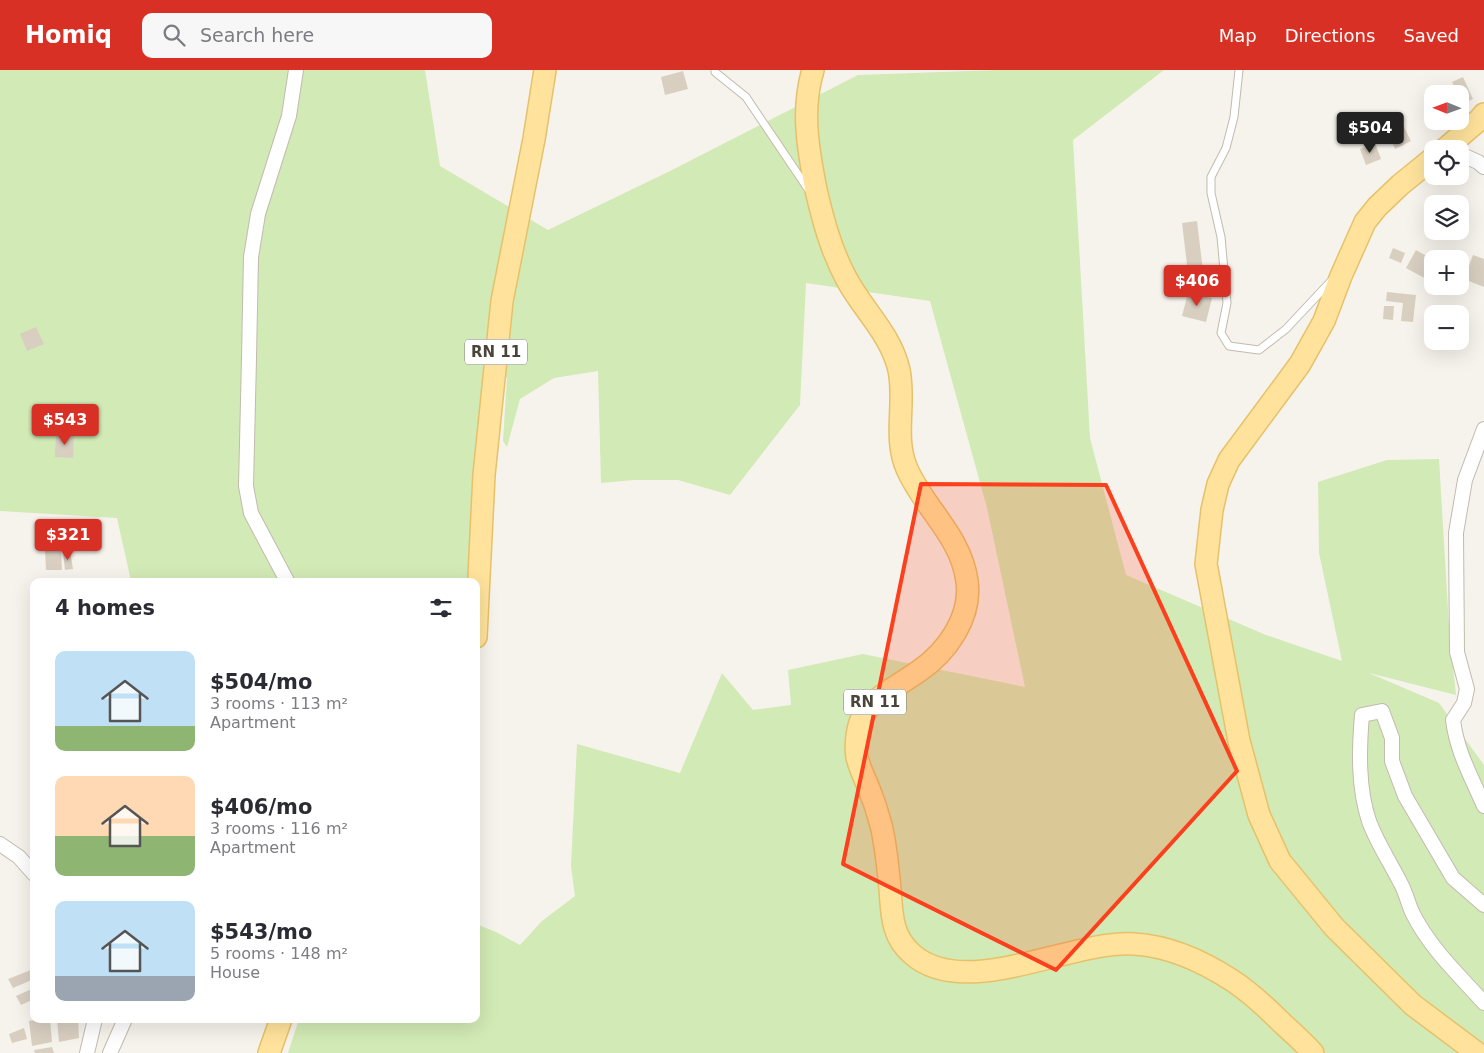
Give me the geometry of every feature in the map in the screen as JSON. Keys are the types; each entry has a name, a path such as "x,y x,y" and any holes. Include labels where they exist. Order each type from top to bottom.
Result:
{"main road":[{"name":"RN 11","path":"479,578 484,475 502,301 534,139 545,70"},
{"name":"RN 11","path":"813,70 806,100 806,130 810,162 828,238 846,279 884,334 899,368 902,394 900,442 904,461 911,478 954,543 964,563 969,596 964,614 954,636 939,654 922,669 874,704 862,717 858,734 856,755 882,828 891,915 898,936 910,953 927,964 943,970 981,971 1034,963 1058,955 1111,945 1133,944 1178,953 1234,981 1254,997 1313,1053"},
{"path":"1458,140 1484,114"},
{"path":"1424,168 1400,185 1377,207 1365,222 1324,321 1300,364 1229,460 1218,484 1214,502 1206,564 1239,741 1260,815 1280,861 1334,927 1413,1005 1477,1053"},
{"path":"269,1053 279,1023"}],"street":[{"path":"285,578 251,513 246,486 248,378 251,257 258,214 288,116 296,70"},
{"path":"1469,160 1482,164"},
{"path":"1484,428 1465,480 1456,533 1457,652 1467,689 1464,703 1453,720 1455,738 1460,752 1484,806"},
{"path":"1484,905 1453,878 1405,796 1392,761 1392,738 1382,712 1362,715 1362,787 1369,821 1384,854 1401,884 1412,914 1432,944 1484,1003"},
{"path":"0,844 19,857 30,869"},
{"path":"87,1053 94,1023"},
{"path":"110,1053 123,1023"}],"lane":[{"path":"715,70 714,72 746,96 820,208"},
{"path":"1239,70 1234,117 1226,148 1211,177 1210,193 1221,237 1227,303 1221,333 1229,346 1259,350 1286,329 1346,264"}],"highlighted area":[{"path":"921,484 1106,485 1237,771 1056,970 843,864"}],"green space":[{"path":"0,70 425,70 440,166 548,230 670,171 858,75 997,70 1164,70 1073,140 1090,438 1126,575 1266,635 1342,661 1319,553 1318,482 1387,460 1439,459 1449,627 1456,695 1369,673 1439,703 1484,765 1484,1053 288,1053 298,1023 480,1023 480,926 520,945 542,921 575,896 571,866 577,744 680,773 722,673 753,710 791,705 788,670 863,654 1025,687 987,508 930,301 806,283 800,405 730,495 678,480 634,480 601,483 598,371 554,378 520,399 507,447 503,441 507,378 486,366 471,578 130,578 117,518 0,511"}],"building":[{"path":"683,71 688,89 665,95 661,77"},
{"path":"1463,77 1467,85 1454,85 1452,82"},
{"path":"1469,90 1473,99 1469,101"},
{"path":"1402,123 1411,141 1395,149 1387,130"},
{"path":"1375,143 1381,159 1366,165 1360,149"},
{"path":"1197,221 1203,271 1188,273 1182,223"},
{"path":"1393,248 1405,253 1401,263 1389,258"},
{"path":"1416,250 1424,254 1424,278 1406,268"},
{"path":"1473,255 1484,259 1484,287 1469,281 1469,266"},
{"path":"1387,292 1416,295 1413,322 1401,321 1403,303 1386,301"},
{"path":"1188,293 1212,298 1206,322 1182,316"},
{"path":"1384,306 1394,306 1393,320 1383,319"},
{"path":"36,327 44,344 27,351 20,334"},
{"path":"56,434 74,434 73,458 55,457"},
{"path":"45,550 61,550 62,570 46,570"},
{"path":"70,551 73,569 65,570 63,552"},
{"path":"30,970 30,981 13,988 8,979"},
{"path":"30,990 30,1001 21,1005 16,996"},
{"path":"29,1021 30,1023 50,1023 52,1042 32,1046"},
{"path":"57,1023 78,1023 79,1038 59,1042"},
{"path":"24,1028 27,1039 12,1043 9,1034"},
{"path":"52,1047 54,1053 35,1053 34,1050"}]}
